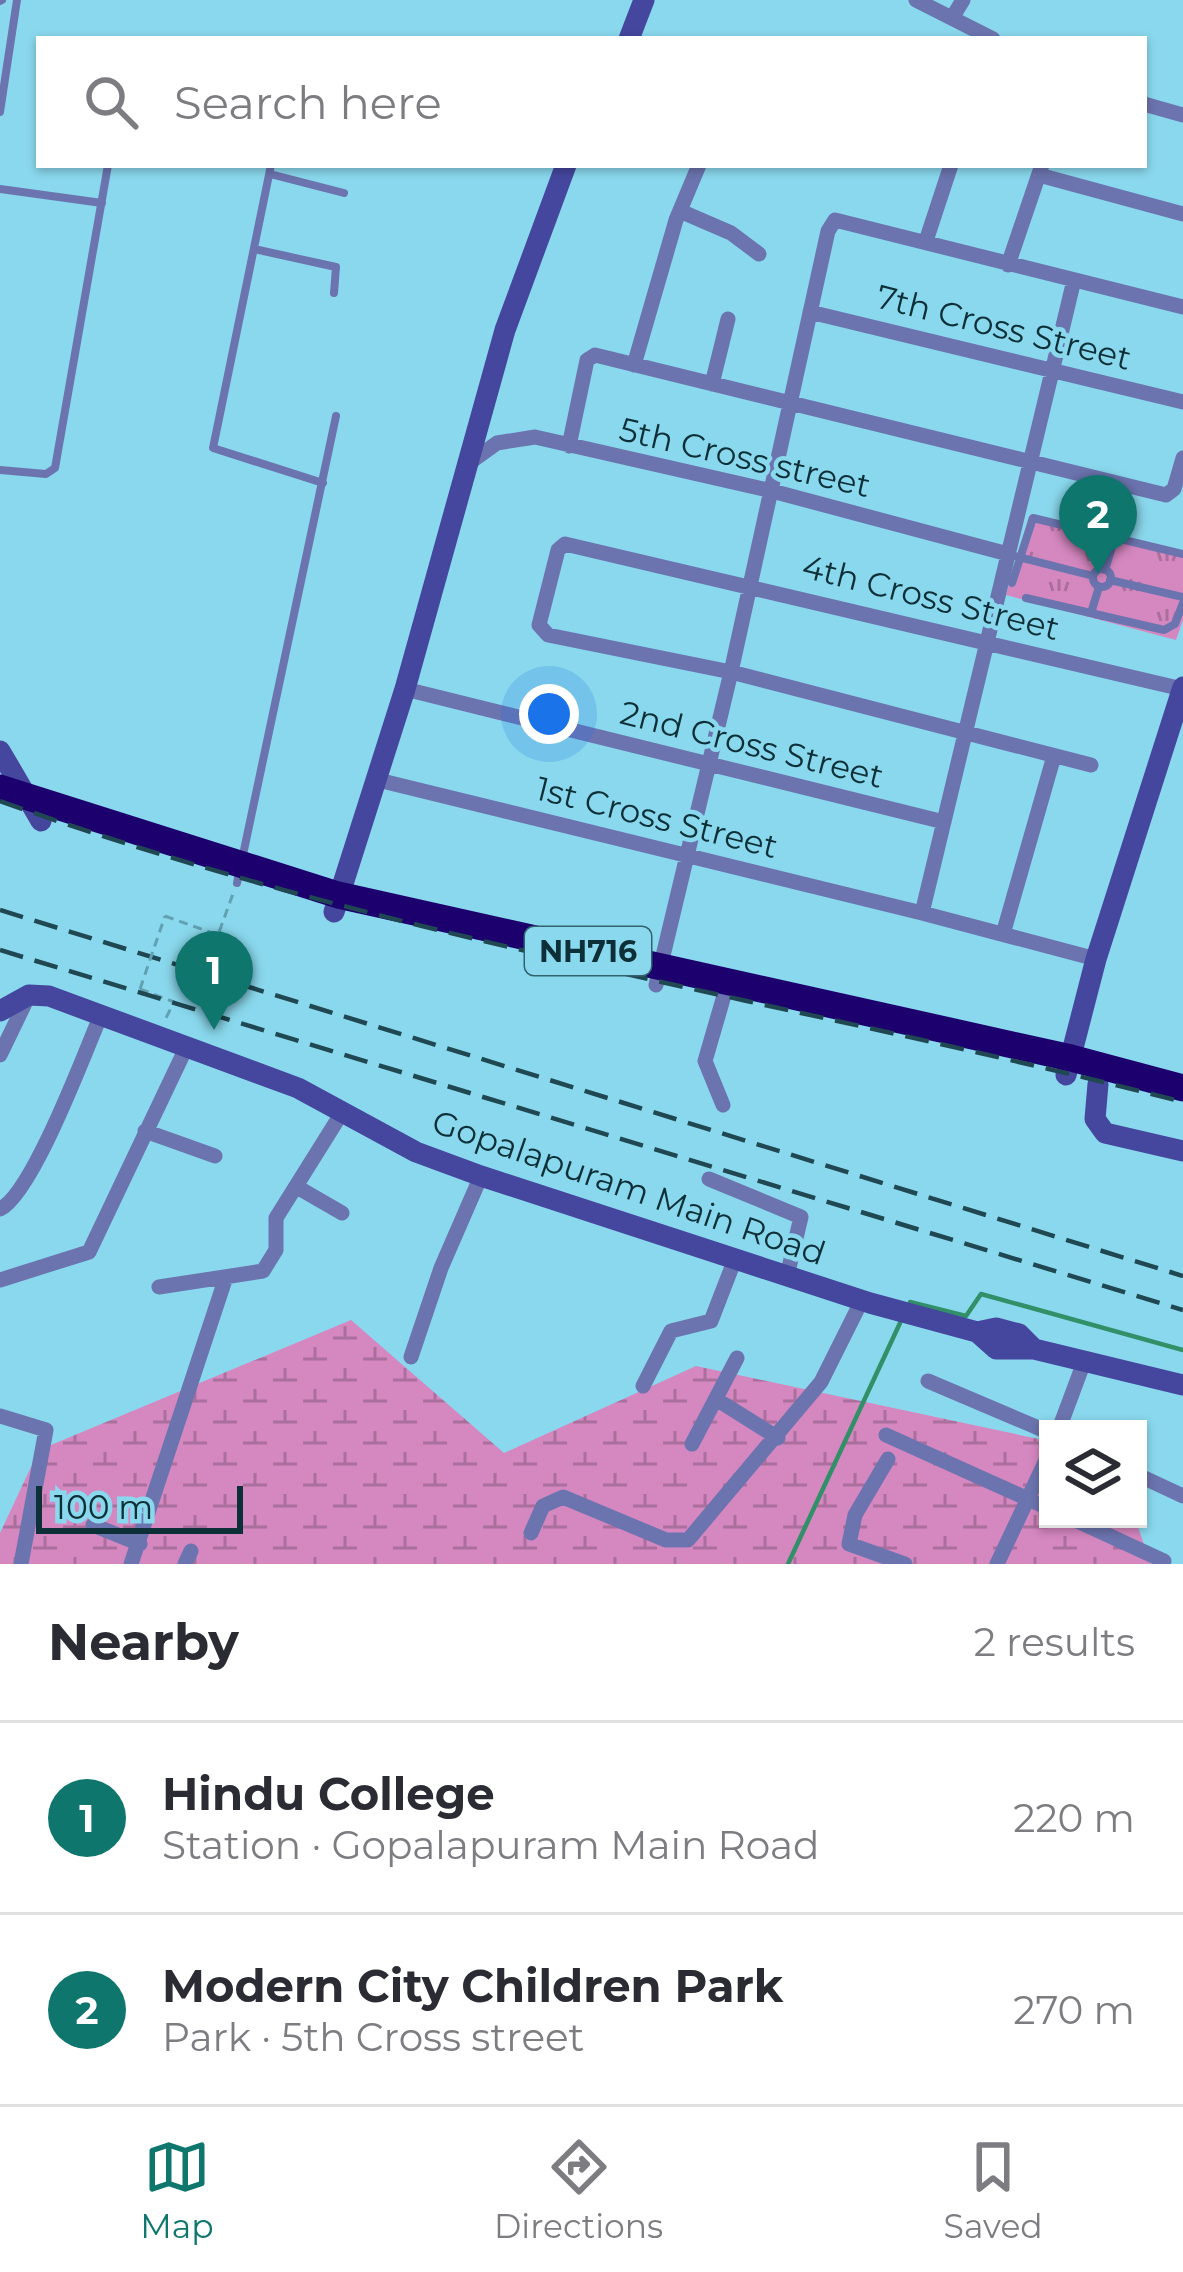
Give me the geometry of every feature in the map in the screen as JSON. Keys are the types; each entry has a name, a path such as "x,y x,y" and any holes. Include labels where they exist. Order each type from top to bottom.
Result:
{"highway":[{"name":"NH716","path":"0,788 37,810"},
{"name":"NH716","path":"0,806 37,810 336,903 1068,1066 1098,1084 1183,1107"},
{"name":"NH716","path":"659,976 723,999 1183,1088"}],"street":[{"path":"630,36 644,0"},
{"path":"916,0 987,36"},
{"path":"952,18 963,0"},
{"path":"1147,105 1183,115"},
{"path":"336,903 378,780 538,227 565,168"},
{"path":"634,364 698,168"},
{"path":"926,241 949,168"},
{"path":"1008,265 1040,170 1183,214"},
{"path":"680,211 731,233 759,254"},
{"path":"659,976 691,856 748,584 835,220 1183,307"},
{"path":"922,913 987,642 1013,556 1074,280"},
{"name":"7th Cross Street","path":"810,312 1183,402"},
{"path":"712,384 728,319"},
{"path":"569,446 589,357 634,364 1166,495 1174,489 1183,458"},
{"name":"5th Cross street","path":"472,461 497,443 520,436 772,491 1013,556"},
{"name":"4th Cross Street","path":"731,672 539,629 562,545 748,584 1183,688"},
{"path":"731,672 1090,765"},
{"path":"1068,1066 1096,958 1174,736 1183,688"},
{"name":"2nd Cross Street","path":"405,689 944,822"},
{"path":"0,751 37,810"},
{"path":"1003,934 1054,756"},
{"name":"1st Cross Street","path":"378,780 1096,958"},
{"path":"0,1011 29,995"},
{"path":"0,1055 29,995"},
{"name":"Gopalapuram Main Road","path":"29,995 49,996 344,1111 416,1152 481,1177 862,1300 977,1332 996,1349 1034,1349 1084,1362"},
{"path":"723,999 704,1061 723,1105"},
{"path":"0,1209 16,1197 100,1017"},
{"path":"0,1280 89,1252 186,1048"},
{"path":"1098,1084 1095,1119 1105,1133 1183,1151"},
{"path":"159,1287 263,1271 272,1260 276,1218 344,1111"},
{"path":"146,1131 215,1156"},
{"path":"411,1357 440,1268 481,1177"},
{"path":"709,1179 801,1217 787,1276"},
{"path":"297,1187 342,1213"},
{"path":"643,1386 671,1331 711,1322 735,1259"},
{"path":"131,1564 226,1277"},
{"path":"531,1533 543,1506 563,1497 666,1540 688,1540 821,1382 862,1300"},
{"path":"692,1444 737,1358"},
{"path":"1063,1420 1084,1362 1183,1385"},
{"path":"928,1381 1039,1428"},
{"path":"716,1399 778,1438"},
{"path":"0,1417 46,1430 21,1564"},
{"path":"886,1436 1039,1504"},
{"path":"888,1459 855,1515 849,1544 904,1564"},
{"path":"1022,1564 1001,1560 1039,1476"},
{"path":"1147,1479 1183,1496"},
{"path":"92,1525 140,1544"},
{"path":"1092,1528 1164,1561"}],"lane":[{"path":"0,112 17,0"},
{"path":"0,470 46,474 55,468 108,168"},
{"path":"323,483 213,448 270,170 344,193"},
{"path":"0,189 102,203"},
{"path":"254,249 336,267 334,293"},
{"path":"239,875 336,416"},
{"path":"1012,583 1013,556 1034,518 1183,554"},
{"path":"1111,580 1106,570 1114,537"},
{"path":"1013,556 1093,576 1106,570"},
{"path":"1093,576 1100,586"},
{"path":"1026,598 1091,613 1169,629 1183,600 1111,580 1100,586 1091,613"}],"path":[{"path":"175,1002 140,989 165,916 218,934 239,875"}],"green space":[{"path":"1029,516 1183,553 1183,620 1176,640 1006,595"},
{"path":"351,1320 504,1453 696,1366 1039,1439 1039,1528 1138,1528 1151,1564 0,1564 0,1533 39,1450"}],"waterway":[{"path":"910,1302 966,1316 981,1294 1183,1350"},
{"path":"788,1564 900,1323"}],"railway":[{"path":"0,801 291,892 439,930 1183,1102"},
{"path":"0,910 1183,1276"},
{"path":"0,950 1183,1310"}],"place":[{"name":"Modern City Children Park","path":"1098,574"},
{"name":"Hindu College","path":"214,1030"}]}
